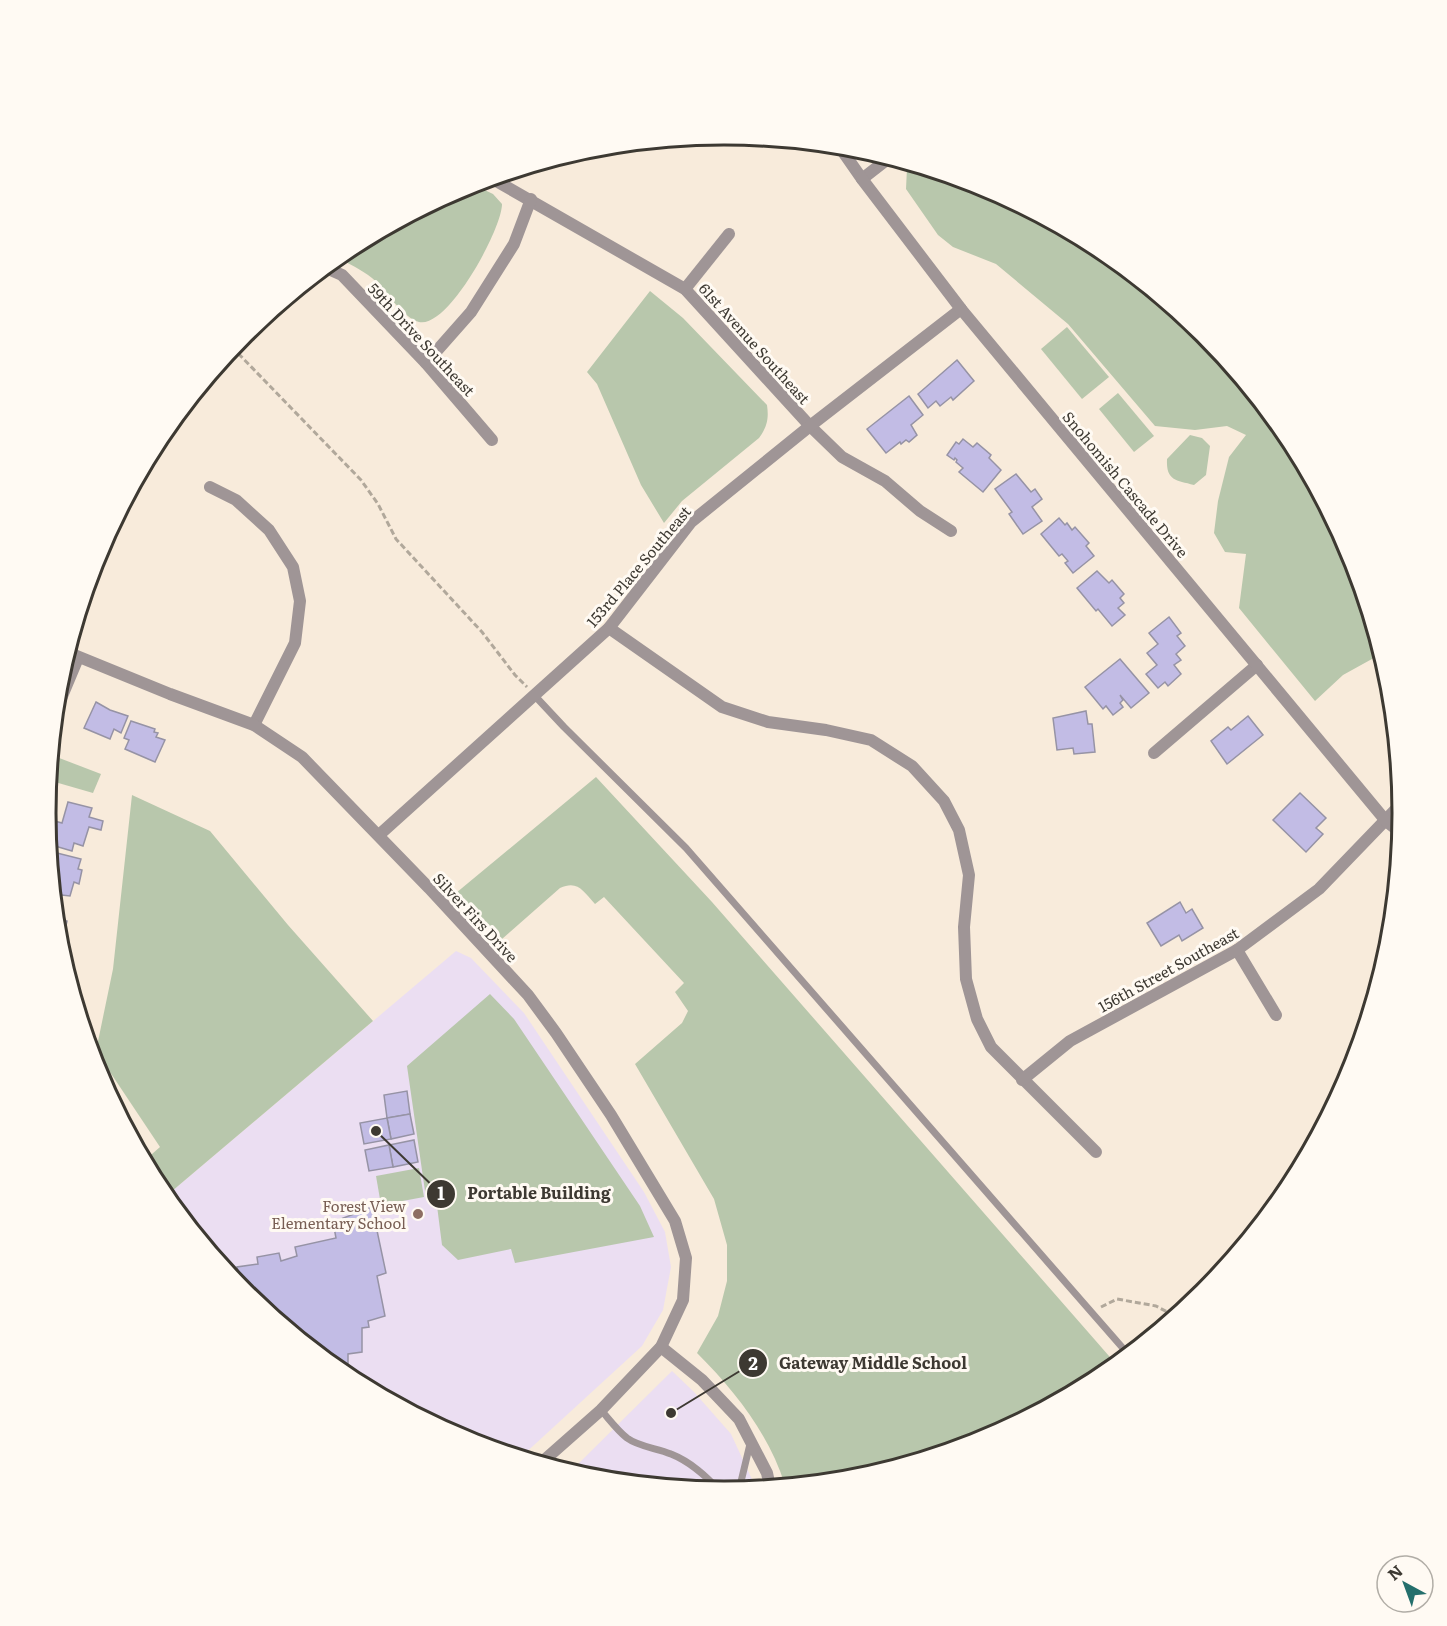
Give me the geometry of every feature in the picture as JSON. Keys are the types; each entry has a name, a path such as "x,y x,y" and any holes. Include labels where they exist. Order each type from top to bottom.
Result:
{"street":[{"name":"Snohomish Cascade Drive","path":"846,157 962,309 1391,825"},
{"path":"862,179 881,165"},
{"name":"61st Avenue Southeast","path":"501,183 685,289 810,426 842,457 885,481 920,511 951,531"},
{"path":"426,363 471,312 513,244 531,199"},
{"path":"685,289 729,234"},
{"name":"59th Drive Southeast","path":"333,271 342,275 426,363 492,440"},
{"name":"153rd Place Southeast","path":"379,835 609,628 691,522 810,426 962,309"},
{"path":"210,487 236,500 269,530 292,567 300,601 295,643 254,725"},
{"path":"609,628 722,707 768,722 826,730 871,740 912,766 944,801 959,830 969,875 964,927 966,979 977,1019 991,1047 1096,1152"},
{"name":"Silver Firs Drive","path":"74,656 254,725 302,758 379,835 528,995 588,1080 675,1221 686,1258 683,1300 661,1347"},
{"path":"1155,753 1257,665"},
{"name":"156th Street Southeast","path":"1022,1080 1070,1041 1237,950 1319,889 1392,814"},
{"path":"1237,950 1276,1015"},
{"path":"548,1457 601,1410 661,1347 702,1380 740,1419 768,1480"}],"lane":[{"path":"535,696 686,848 1123,1348"},
{"path":"601,1410 627,1438 672,1454 690,1464 711,1481"},
{"path":"741,1481 751,1441"}],"path":[{"path":"239,354 361,480 378,504 396,539 459,606 535,696"},
{"path":"1092,1312 1117,1299 1156,1306 1167,1312"}],"shaded area":[{"name":"Forest View Elementary School","path":"456,951 471,958 524,1013 644,1192 665,1232 671,1267 663,1310 642,1346 527,1451 468,1430 389,1392 317,1343 251,1285 221,1253 173,1190"},
{"path":"672,1371 731,1434 752,1480 680,1480 578,1464"}],"green space":[{"path":"907,171 979,196 1058,234 1130,283 1196,341 1253,406 1302,479 1341,557 1356,598 1373,658 1343,675 1315,701 1239,608 1246,554 1225,552 1214,533 1218,501 1229,457 1246,435 1227,426 1195,430 1155,426 1068,324 996,264 953,247 938,235 906,189"},
{"path":"484,190 493,194 502,204 500,217 493,234 471,275 444,310 431,320 419,322 407,315 372,278 346,262 390,234 428,214"},
{"path":"650,291 683,318 767,405 768,410 767,423 759,438 682,501 664,523 641,485 597,384 587,372"},
{"path":"1067,327 1109,377 1082,399 1041,349"},
{"path":"1118,393 1154,436 1134,452 1099,409"},
{"path":"1190,435 1202,438 1210,446 1206,475 1194,485 1170,476 1167,466 1167,459"},
{"path":"58,758 101,774 93,793 57,783"},
{"path":"596,777 712,902 1110,1357 1057,1392 1019,1412 938,1446 854,1468 783,1478 770,1448 749,1414 725,1382 697,1353 718,1316 727,1281 727,1245 714,1199 635,1064 682,1023 688,1011 675,992 684,983 604,897 595,904 576,886 560,888 502,939 497,938 456,893"},
{"path":"132,795 210,831 288,925 373,1021 173,1190 150,1156 160,1147 104,1062 97,1045 113,969"},
{"path":"490,994 514,1019 640,1206 654,1237 515,1263 511,1249 458,1260 442,1245 436,1198 426,1198 407,1066"},
{"path":"419,1168 424,1197 381,1205 376,1176"}],"building":[{"path":"957,360 974,381 953,400 951,397 940,406 936,401 928,408 918,394"},
{"path":"909,396 923,415 911,425 917,435 909,442 906,440 901,444 900,442 886,453 867,429"},
{"path":"963,439 973,447 977,443 991,455 989,458 1001,470 983,492 959,472 963,468 956,462 957,460 947,455 956,442 959,444"},
{"path":"1016,474 1031,492 1035,489 1042,499 1032,507 1042,521 1023,534 1009,514 1012,512 995,489"},
{"path":"1059,518 1072,530 1075,527 1089,543 1086,546 1094,556 1073,573 1065,563 1068,561 1062,554 1059,556 1041,534"},
{"path":"1097,571 1109,583 1112,580 1124,594 1120,598 1124,603 1118,608 1125,615 1112,626 1077,588"},
{"path":"1169,617 1181,633 1177,636 1185,646 1176,654 1181,660 1174,665 1181,674 1168,686 1165,682 1158,688 1146,674 1157,665 1147,653 1158,644 1149,633"},
{"path":"1120,659 1149,693 1131,708 1120,695 1123,700 1120,703 1123,707 1113,715 1106,706 1103,709 1085,687"},
{"path":"96,702 128,716 121,733 114,729 110,739 84,728"},
{"path":"1086,711 1088,724 1092,724 1095,752 1074,754 1073,748 1057,750 1053,718"},
{"path":"1248,716 1263,735 1227,764 1211,741 1228,727 1231,730"},
{"path":"131,721 155,729 154,732 158,733 156,737 165,740 155,762 125,749 129,740 124,738"},
{"path":"1300,793 1326,818 1316,828 1323,834 1306,852 1273,820"},
{"path":"68,802 92,808 89,817 103,821 101,830 89,827 83,846 74,843 72,851 57,847 56,821 62,823"},
{"path":"57,853 81,859 78,869 82,870 79,884 74,882 70,896 61,895"},
{"path":"1180,902 1186,913 1192,909 1203,928 1182,941 1179,935 1161,946 1147,923"},
{"path":"407,1091 410,1114 387,1118 384,1095"},
{"path":"410,1114 414,1134 391,1139 387,1118"},
{"path":"387,1118 391,1139 364,1144 360,1123"},
{"path":"414,1140 418,1162 393,1167 389,1145"},
{"path":"389,1145 393,1167 369,1171 365,1150"},
{"path":"372,1207 386,1273 377,1276 385,1316 368,1321 369,1327 362,1328 362,1352 348,1354 347,1365 283,1315 251,1285 237,1267 258,1264 257,1257 279,1253 281,1261 297,1256 295,1247 336,1238 333,1222"}],"place":[{"name":"Portable Building","path":"376,1131"},
{"name":"Forest View Elementary School","path":"418,1214"},
{"name":"Gateway Middle School","path":"671,1413"}]}
